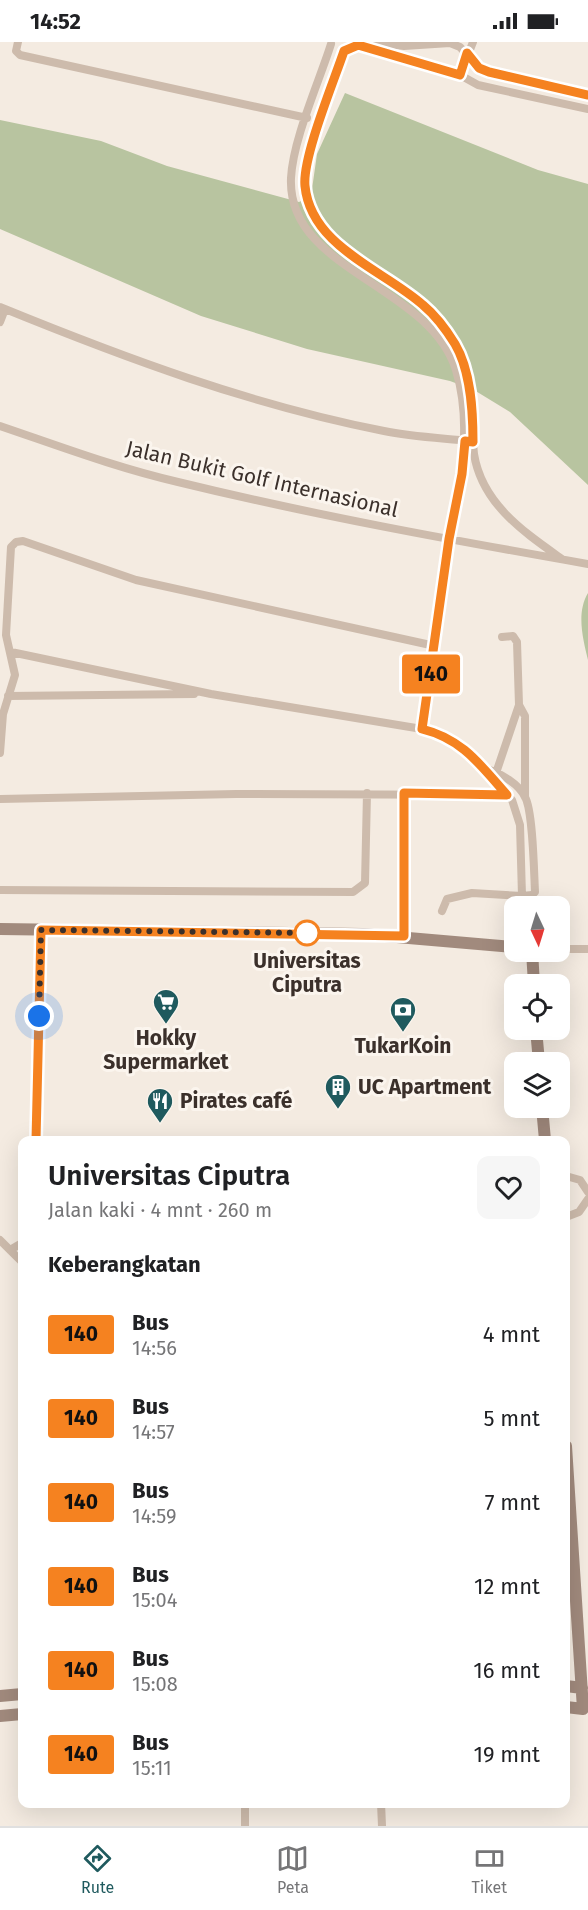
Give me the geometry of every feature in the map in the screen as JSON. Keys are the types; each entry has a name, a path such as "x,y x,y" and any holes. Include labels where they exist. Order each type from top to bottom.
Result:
{"street":[{"path":"18,42 16,48 20,55 306,118"},
{"path":"373,42 404,46 450,43 467,53 479,68 489,72 588,95"},
{"path":"460,75 473,42"},
{"path":"344,51 331,43 295,154 291,179 292,198 299,216 309,233 340,263 416,313 440,338 456,370 469,441 480,475 495,502 530,536 562,559"},
{"path":"422,729 449,539 469,441 466,371 456,345 424,305 339,246 314,215 308,201 305,172 344,51 358,43 460,75 478,86 588,109"},
{"path":"0,322 2,308 142,363 212,387 304,413 386,432 469,441"},
{"name":"Jalan Bukit Golf Internasional","path":"0,426 112,464 177,482 449,539 588,564"},
{"path":"0,753 3,714 15,675 6,635 11,547 19,541 136,580 435,646"},
{"path":"495,776 519,705 517,642 513,636 502,637"},
{"path":"11,652 211,694 422,729 459,745 495,776 525,797"},
{"path":"8,696 211,694"},
{"path":"441,911 447,899 458,894 522,896 532,895 535,892 533,847 525,797 524,709 519,705"},
{"path":"495,776 515,806 520,825 522,896"},
{"path":"0,799 367,793 507,795"},
{"path":"0,890 353,892 365,883 367,793"},
{"path":"404,793 404,936"},
{"path":"0,929 404,936 504,946"},
{"path":"36,1136 41,930"},
{"path":"570,949 588,949"},
{"path":"543,1118 544,1136"},
{"path":"570,1177 580,1180 588,1192"},
{"path":"570,1215 579,1212 588,1199"},
{"path":"0,1240 18,1258"},
{"path":"10,1250 18,1245"},
{"path":"570,1497 586,1709 570,1707"},
{"path":"570,1687 585,1689"},
{"path":"0,1696 18,1694"},
{"path":"0,1716 18,1714"},
{"path":"245,1808 245,1826"},
{"path":"381,1808 382,1826"}],"green space":[{"path":"345,93 538,170 588,184 588,485 510,412 474,390 450,381 307,349 201,316 0,229 0,120 101,141 167,166 299,202 311,196 317,154"},
{"path":"588,593 588,660 581,617"}],"bus line":[{"name":"140","path":"36,1136 41,930 404,936 404,793 507,795 475,757 442,735 422,729 449,539 462,474 465,441 473,442 466,371 456,345 424,305 339,246 322,227 308,201 305,172 344,51 349,51 358,45 460,75 467,53 471,61 479,68 489,72 588,95"}],"place":[{"name":"Universitas Ciputra","path":"307,933"},
{"name":"Hokky Supermarket","path":"166,1025"},
{"name":"TukarKoin","path":"403,1033"},
{"name":"UC Apartment","path":"338,1110"},
{"name":"Pirates café","path":"160,1124"}],"route":[{"path":"39,1016 41,930 307,933"}]}
